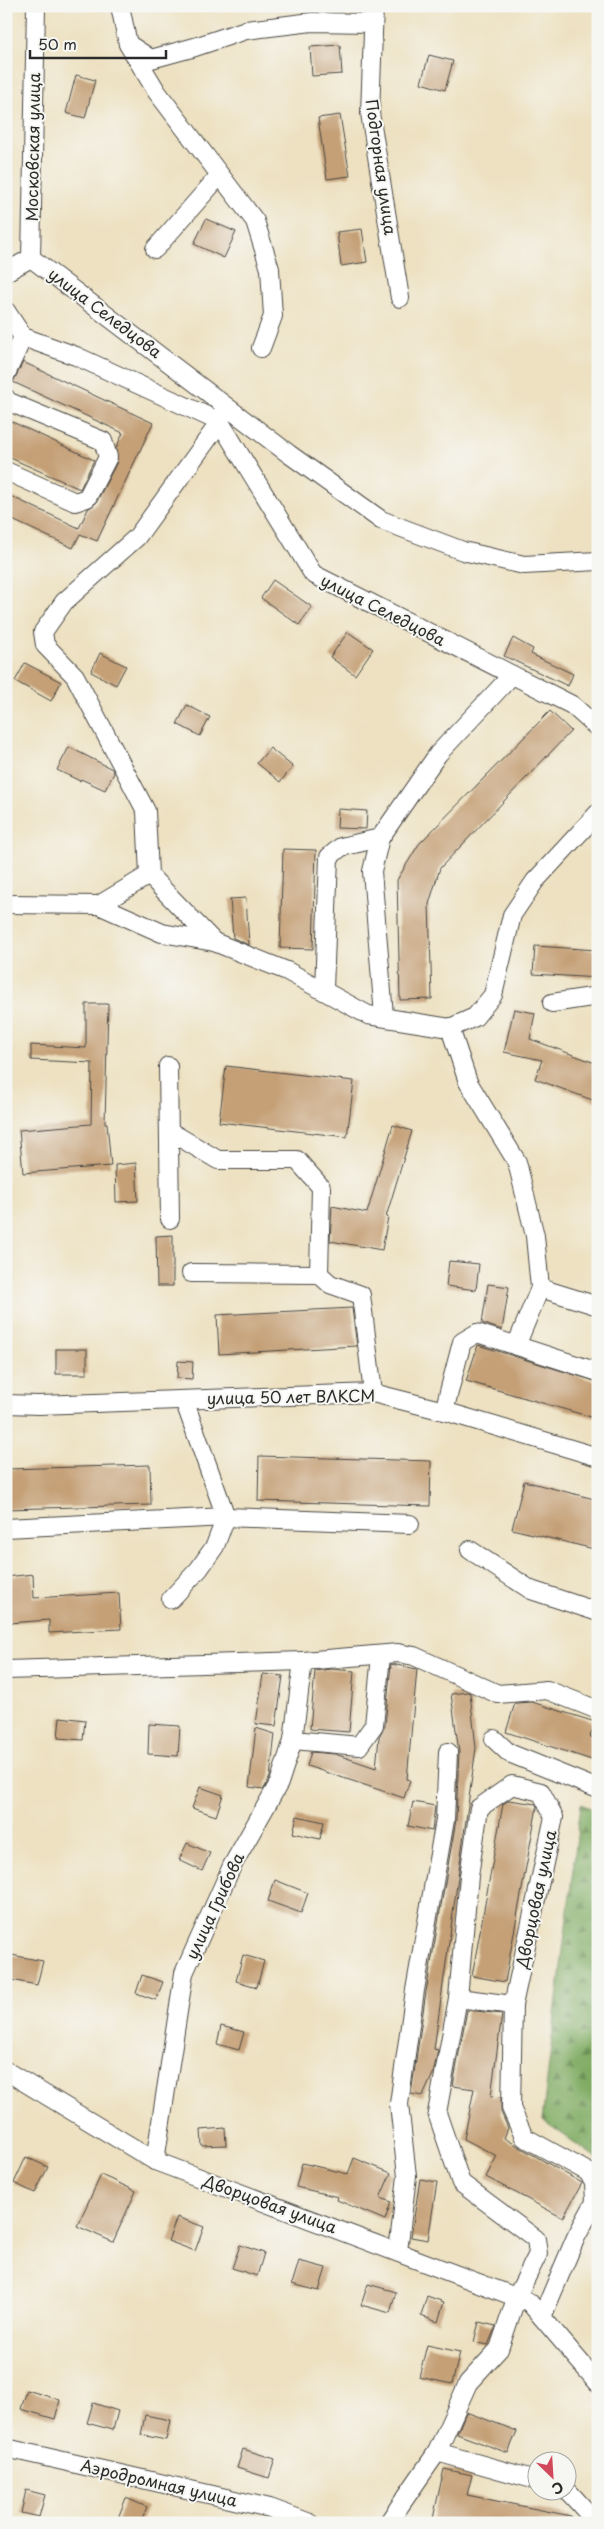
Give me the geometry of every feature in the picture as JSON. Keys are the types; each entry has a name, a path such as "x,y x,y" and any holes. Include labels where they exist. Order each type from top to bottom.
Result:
{"street":[{"name":"Московская улица","path":"32,258 36,6"},
{"path":"120,6 128,44 157,92 254,222 270,269 273,316 261,348"},
{"path":"128,44 150,59 195,47 246,30 373,15"},
{"name":"Подгорная улица","path":"373,15 370,114 400,298"},
{"path":"155,249 220,175"},
{"name":"улица Селедцова","path":"6,272 32,258 289,454 382,520 463,551 524,565 598,561"},
{"path":"6,312 23,337 76,356 220,422"},
{"path":"6,374 23,337"},
{"path":"6,398 7,401 103,441 108,457 87,498 75,502 6,471"},
{"path":"214,942 149,874 146,811 75,676 45,646 43,632 64,602 137,537 220,422 225,404"},
{"name":"улица Селедцова","path":"220,422 313,574 572,705 598,728"},
{"path":"384,1016 372,871 380,838 438,754 512,674"},
{"path":"6,904 99,905 162,934 214,942 287,971 324,989 368,1015 384,1016 450,1028 475,1017 493,995 512,915 535,881 598,814"},
{"path":"324,989 329,857 341,847 380,838"},
{"path":"99,905 149,874"},
{"path":"552,1003 598,996"},
{"path":"450,1028 468,1082 517,1162 535,1236 540,1288 516,1346"},
{"path":"168,1066 170,1218"},
{"path":"169,1131 218,1160 297,1160 321,1187 319,1274"},
{"path":"192,1273 319,1274 330,1284 361,1295 373,1393"},
{"path":"540,1288 598,1306"},
{"path":"444,1411 462,1342 477,1333 598,1372"},
{"name":"улица 50 лет ВЛКСМ","path":"6,1404 39,1405 373,1393 444,1411 598,1458"},
{"path":"171,1599 198,1569 215,1546 226,1517 184,1400"},
{"path":"6,1528 226,1517 410,1524"},
{"path":"470,1550 531,1590 598,1612"},
{"path":"6,1670 303,1662 398,1653 414,1656 498,1694 548,1690 598,1710"},
{"path":"293,1740 359,1746 374,1726 381,1656"},
{"name":"улица Грибова","path":"154,2161 184,1973 232,1866 279,1783 293,1740 303,1662"},
{"path":"494,1739 509,1753 598,1789"},
{"path":"398,2252 407,2176 399,2104 415,1990 445,1820 448,1752"},
{"name":"Дворцовая улица","path":"458,1998 469,1876 479,1808 512,1784 541,1792 554,1817 513,2005 512,2108 524,2137 588,2172 596,2182 595,2202 576,2237 542,2317"},
{"path":"388,2523 438,2452 468,2383 499,2349 518,2296 538,2254 536,2239 461,2183 437,2113 458,1998 513,2005"},
{"name":"Дворцовая улица","path":"6,2071 154,2161 518,2296 529,2302 598,2383"},
{"name":"Аэродромная улица","path":"6,2448 270,2508 310,2523"},
{"path":"438,2452 526,2477"},
{"path":"576,2501 597,2523"}],"green space":[{"path":"581,1804 598,1811 598,2159 542,2120"}],"building":[{"path":"340,45 342,74 312,76 310,47"},
{"path":"429,55 453,61 445,90 421,83"},
{"path":"76,75 95,80 85,118 66,113"},
{"path":"340,115 350,176 327,179 318,118"},
{"path":"206,219 236,232 224,258 194,244"},
{"path":"362,229 367,262 341,266 337,232"},
{"path":"23,362 153,423 97,541 80,534 73,548 6,517 6,494 79,528 88,509 96,503 117,462 116,448 123,433 13,382"},
{"path":"6,419 94,460 80,489 6,456"},
{"path":"273,580 312,607 299,625 261,598"},
{"path":"348,632 373,649 355,675 330,657"},
{"path":"513,638 533,649 531,654 573,674 568,686 504,656"},
{"path":"100,653 126,666 116,685 91,672"},
{"path":"25,663 61,682 51,701 15,681"},
{"path":"187,705 210,717 200,736 177,724"},
{"path":"550,711 571,731 440,868 429,904 432,999 400,1000 397,880 419,844"},
{"path":"69,747 112,769 114,773 105,790 57,770"},
{"path":"270,748 293,767 280,782 257,763"},
{"path":"338,809 367,811 366,829 337,828"},
{"path":"283,849 316,850 313,949 280,948"},
{"path":"246,898 249,945 233,938 230,899"},
{"path":"535,946 598,950 598,978 533,974"},
{"path":"86,1004 108,1004 105,1123 107,1123 111,1166 23,1173 19,1130 91,1124 92,1063 31,1060 31,1045 86,1048"},
{"path":"514,1009 535,1013 530,1039 598,1064 598,1102 535,1079 542,1060 504,1052"},
{"path":"226,1066 354,1081 347,1137 219,1122"},
{"path":"393,1125 412,1131 386,1217 388,1217 382,1250 330,1241 332,1206 367,1213"},
{"path":"136,1163 138,1201 116,1202 115,1165"},
{"path":"173,1235 173,1286 157,1286 156,1236"},
{"path":"449,1261 479,1264 476,1290 446,1286"},
{"path":"488,1284 509,1287 502,1330 482,1323"},
{"path":"352,1308 357,1346 219,1354 217,1315"},
{"path":"478,1345 598,1382 598,1419 466,1381"},
{"path":"56,1349 87,1349 87,1374 56,1374"},
{"path":"178,1361 193,1362 192,1379 177,1378"},
{"path":"259,1456 431,1461 430,1506 258,1501"},
{"path":"150,1465 151,1505 6,1509 6,1469"},
{"path":"524,1481 598,1500 598,1550 512,1529"},
{"path":"33,1574 34,1598 119,1593 121,1629 49,1633 49,1620 9,1623 6,1577"},
{"path":"391,1664 417,1669 407,1779 410,1780 404,1798 307,1766 311,1752 335,1754 376,1768 379,1737 385,1726"},
{"path":"331,1669 354,1671 349,1732 310,1729 315,1671"},
{"path":"263,1674 283,1676 276,1726 256,1724"},
{"path":"470,1693 476,1748 434,2049 438,2050 433,2074 423,2096 411,2094 426,1992 456,1820 459,1752 451,1694"},
{"path":"532,1702 595,1722 590,1737 598,1740 598,1762 506,1732 515,1703"},
{"path":"60,1717 85,1720 83,1740 58,1738"},
{"path":"149,1724 180,1726 178,1756 148,1754"},
{"path":"256,1728 275,1734 270,1777 264,1789 249,1787"},
{"path":"200,1787 223,1795 216,1816 192,1808"},
{"path":"509,1800 536,1804 537,1807 505,1982 472,1976 503,1804"},
{"path":"413,1802 435,1806 432,1831 408,1826"},
{"path":"297,1816 324,1822 320,1839 293,1833"},
{"path":"187,1843 210,1853 202,1871 179,1860"},
{"path":"275,1880 308,1893 301,1913 268,1901"},
{"path":"6,1954 43,1961 37,1985 6,1979"},
{"path":"243,1955 264,1961 257,1987 236,1981"},
{"path":"142,1975 163,1982 156,2000 136,1993"},
{"path":"467,2010 502,2014 491,2096 501,2097 501,2112 508,2128 504,2138 582,2183 563,2218 486,2177 497,2156 464,2139 474,2089 453,2086"},
{"path":"221,2026 244,2032 239,2050 217,2044"},
{"path":"225,2128 226,2145 202,2146 201,2130"},
{"path":"26,2157 48,2167 35,2193 14,2183"},
{"path":"354,2158 391,2173 380,2198 391,2202 385,2220 337,2200 338,2197 296,2187 302,2163 348,2174"},
{"path":"101,2175 136,2191 113,2242 77,2226"},
{"path":"420,2179 437,2182 428,2240 411,2237"},
{"path":"177,2217 204,2227 195,2251 168,2241"},
{"path":"240,2245 264,2253 257,2276 232,2268"},
{"path":"299,2261 326,2268 319,2291 292,2284"},
{"path":"368,2284 396,2292 390,2313 361,2305"},
{"path":"427,2296 444,2302 438,2322 421,2316"},
{"path":"479,2322 496,2326 488,2345 474,2342"},
{"path":"427,2345 460,2352 452,2384 419,2377"},
{"path":"27,2390 60,2400 55,2419 21,2409"},
{"path":"93,2403 118,2411 113,2430 87,2423"},
{"path":"466,2412 517,2431 508,2453 457,2434"},
{"path":"145,2415 170,2420 166,2440 141,2435"},
{"path":"243,2449 275,2459 269,2478 237,2468"},
{"path":"444,2469 472,2475 467,2495 571,2516 570,2523 432,2523"},
{"path":"26,2490 45,2495 39,2517 21,2513"},
{"path":"126,2498 147,2507 140,2523 116,2523"}]}
